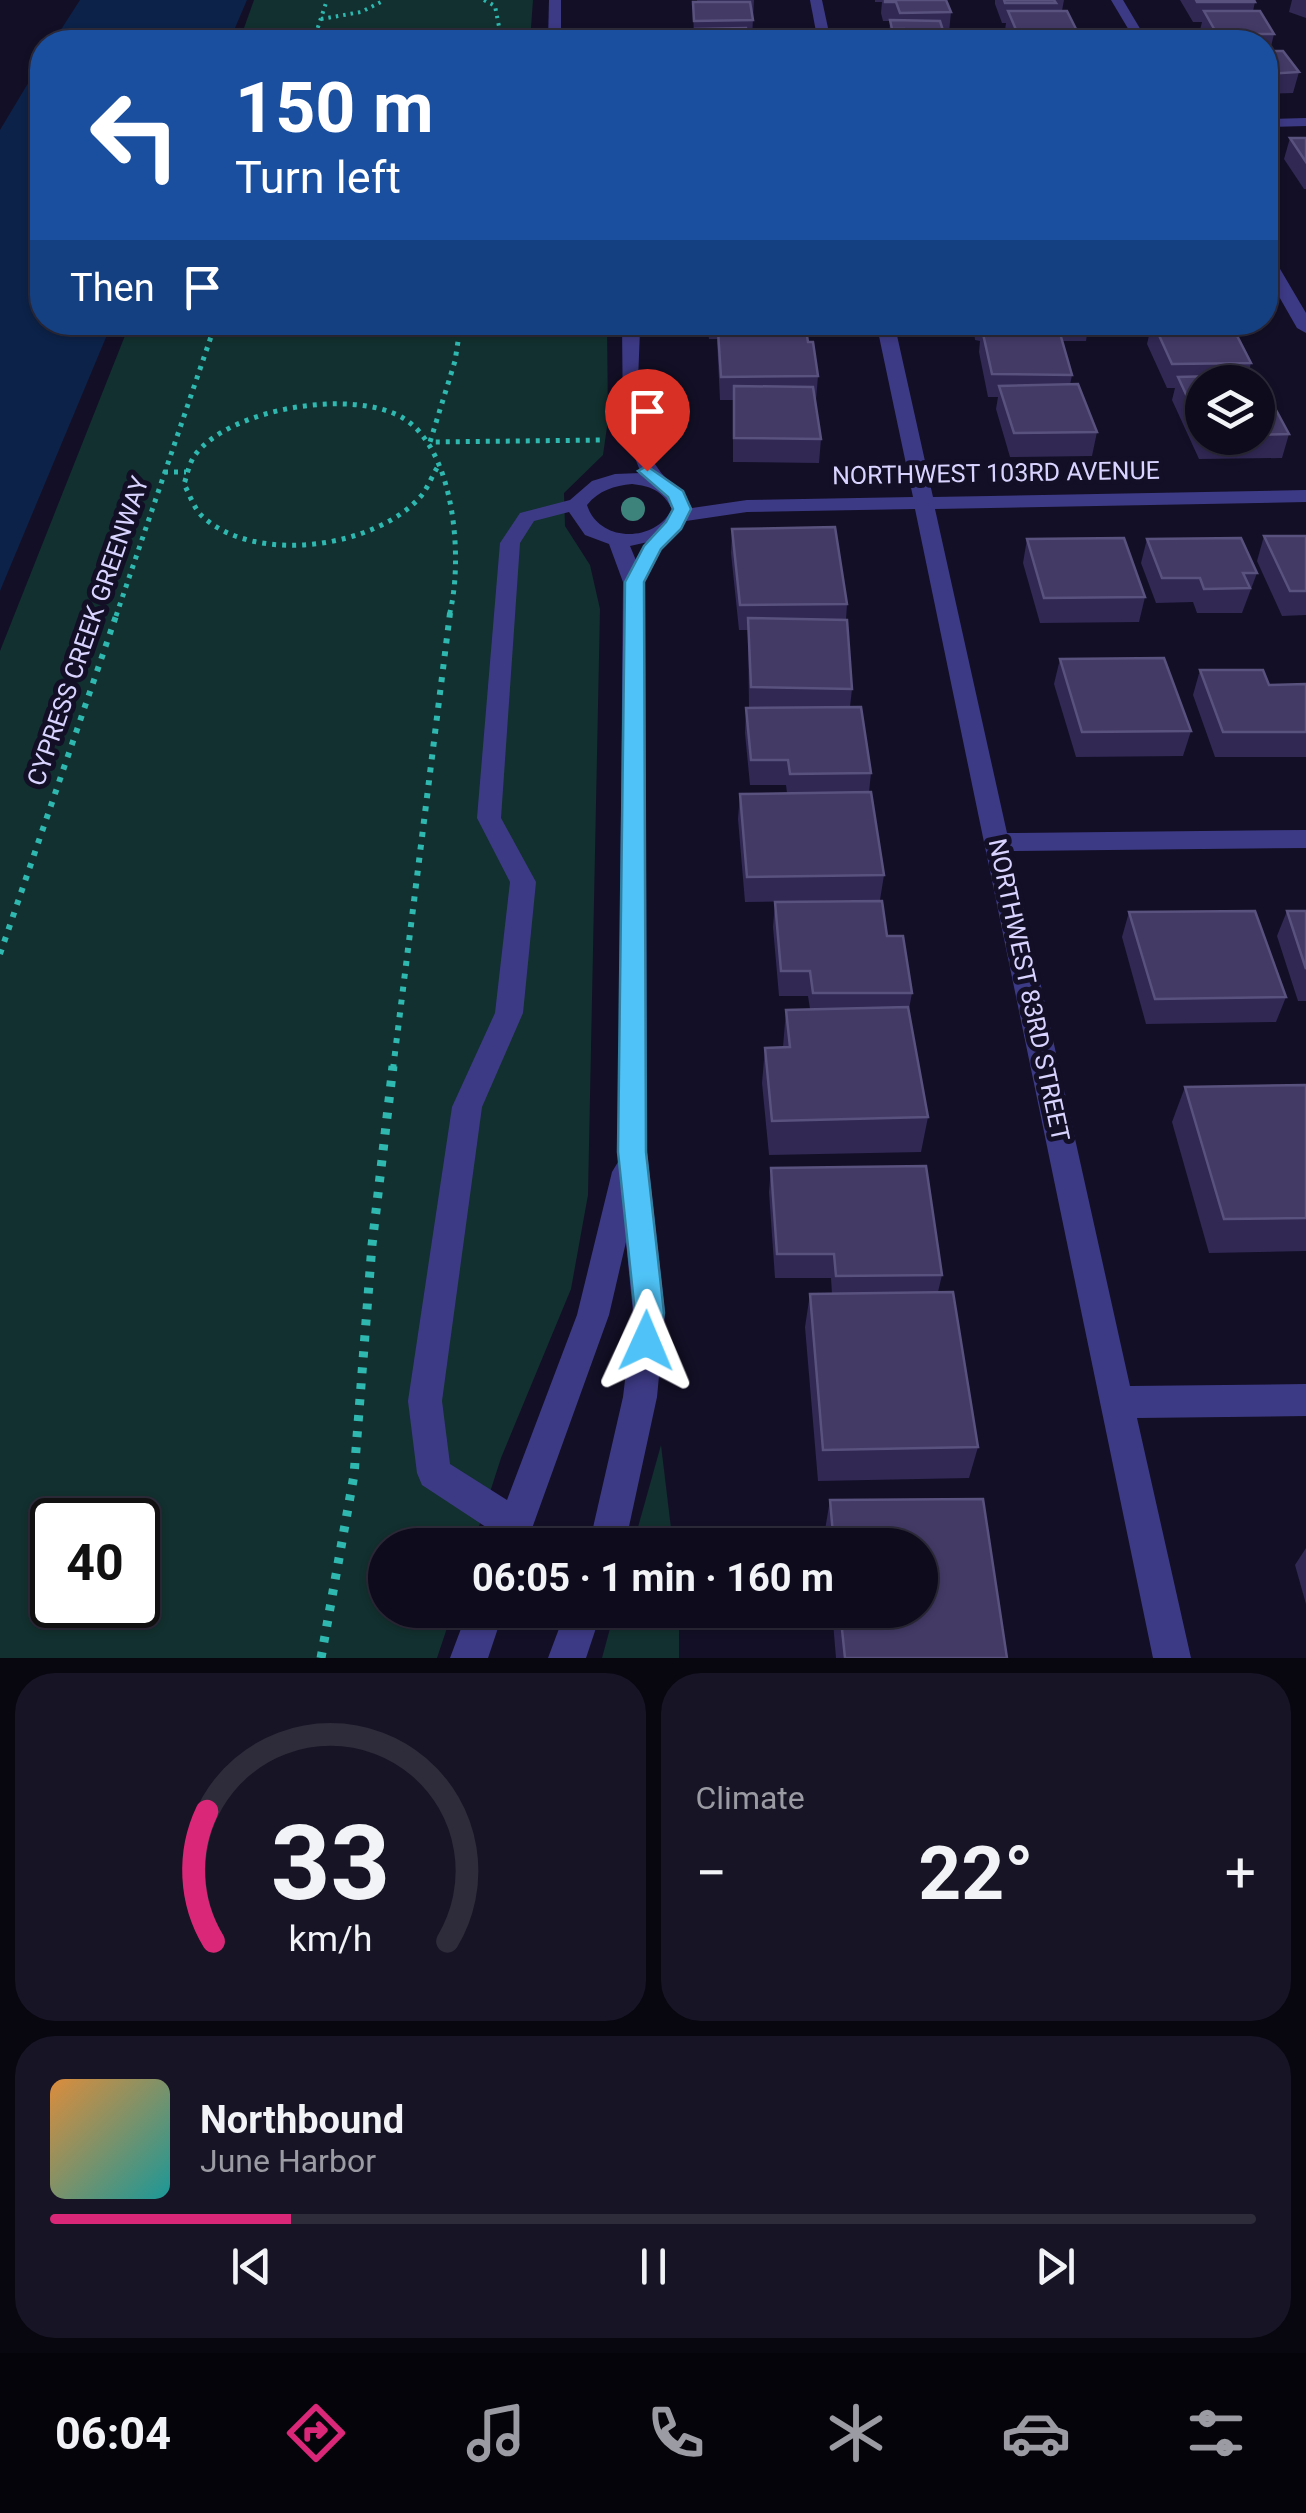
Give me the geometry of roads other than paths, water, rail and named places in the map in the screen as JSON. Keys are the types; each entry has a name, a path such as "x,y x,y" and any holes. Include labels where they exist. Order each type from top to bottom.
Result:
{"street":[{"path":"554,0 555,30"},
{"path":"816,0 822,30"},
{"path":"1117,0 1135,30"},
{"path":"1278,123 1306,122"},
{"path":"1278,280 1306,328"},
{"path":"631,335 632,440 621,464 581,497 578,505 582,522 590,530 616,538 641,539 664,532"},
{"name":"NORTHWEST 83RD STREET","path":"888,335 1172,1658"},
{"path":"632,440 647,471 672,498"},
{"path":"599,484 628,478 672,498"},
{"name":"NORTHWEST 103RD AVENUE","path":"672,498 748,506 1306,496"},
{"path":"634,582 664,532 672,498"},
{"path":"502,1528 434,1473 425,1402 467,1107 510,1014 523,882 489,818 510,543 514,527 527,514 578,505"},
{"path":"610,1528 640,1397 649,1313 632,1152 634,582 616,538"},
{"path":"998,842 1306,839"},
{"path":"514,1528 593,1315 632,1152"},
{"path":"1115,1402 1306,1400"},
{"path":"469,1658 480,1628"},
{"path":"567,1658 578,1628"}],"water":[{"path":"80,0 247,0 234,30 61,30"},
{"path":"30,80 30,335 107,335 0,591 0,130"}]}
